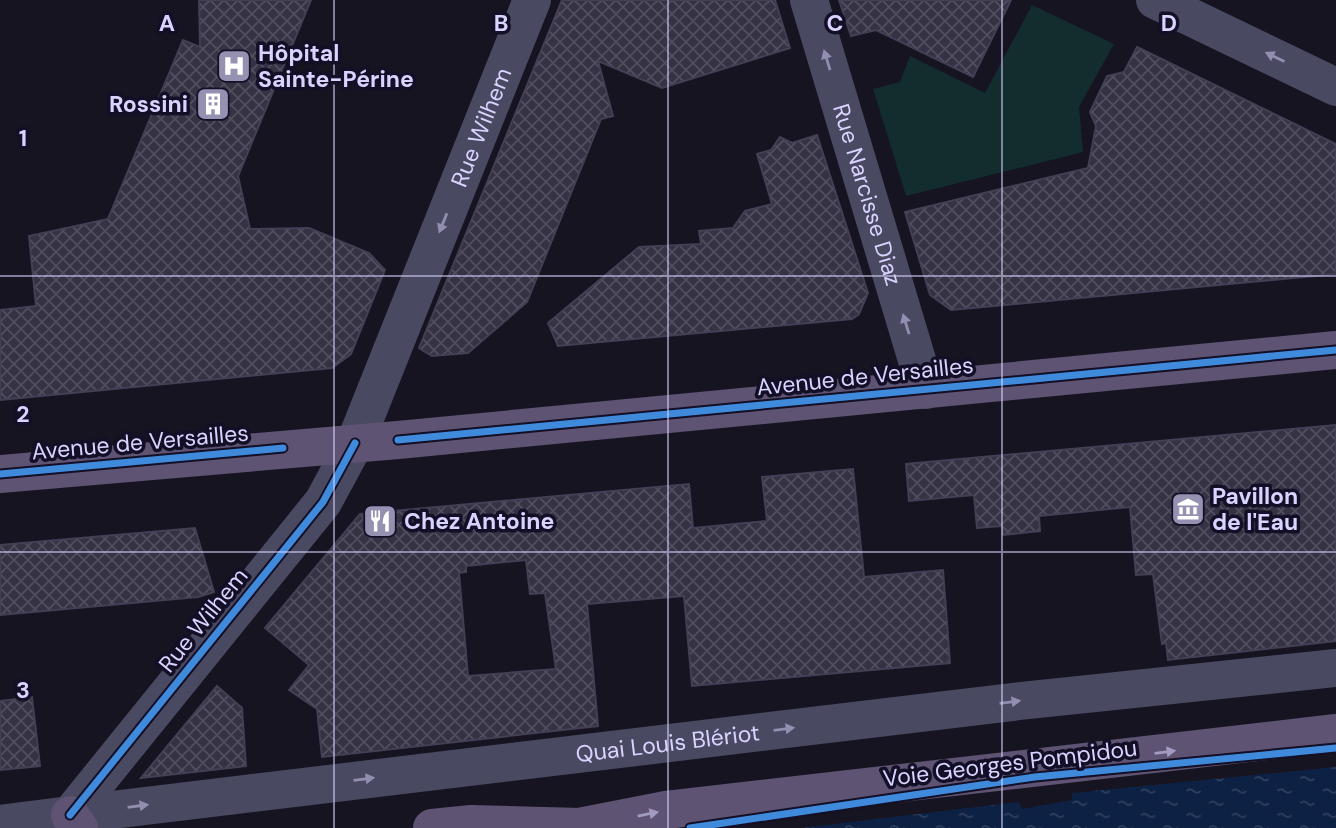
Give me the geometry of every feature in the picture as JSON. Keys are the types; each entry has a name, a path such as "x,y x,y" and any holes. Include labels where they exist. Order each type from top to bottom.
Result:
{"main road":[{"name":"Avenue de Versailles","path":"0,474 1336,351"},
{"name":"Voie Georges Pompidou","path":"432,828 471,824 577,827 666,810 1336,733"}],"street":[{"name":"Rue Wilhem","path":"75,822 323,502 355,443 532,0"},
{"name":"Rue Narcisse Diaz","path":"809,0 926,390"},
{"path":"1155,0 1336,87"},
{"name":"Quai Louis Blériot","path":"0,824 75,822 993,704 1336,668"}],"green space":[{"path":"1032,5 1114,44 1079,107 1083,152 906,196 873,89 900,82 910,56 985,93"}],"water":[{"path":"1336,767 1336,828 801,828 1019,802 1022,809 1072,800 1072,793"}],"building":[{"path":"199,0 311,0 238,176 250,229 309,228 369,253 385,270 351,354 332,368 0,400 0,310 36,306 29,236 108,219 183,40 200,47"},
{"path":"562,0 775,0 790,48 662,88 598,61 613,116 601,119 527,302 468,353 432,356 419,348"},
{"path":"839,0 1011,0 973,77 876,30 851,36"},
{"path":"1137,47 1336,144 1336,274 951,310 930,295 905,212 1088,168 1096,126 1090,112 1107,76 1124,72"},
{"path":"817,135 868,293 859,314 852,319 558,346 548,323 639,247 701,244 699,231 733,228 745,211 772,204 757,154 771,150 780,137 792,143"},
{"path":"1336,425 1336,641 1168,660 1166,643 1162,644 1153,574 1136,575 1130,507 1039,516 1040,531 1003,535 1002,526 977,528 974,495 909,501 906,464"},
{"path":"853,469 864,577 943,570 950,663 692,686 684,596 587,604 598,726 322,757 317,709 289,690 309,665 265,628 360,514 689,484 693,528 767,521 762,477","holes":["526,560 530,594 545,593 556,669 468,676 459,573 466,572 466,566"]},
{"path":"195,528 214,592 198,597 0,615 0,545"},
{"path":"217,686 242,708 246,766 141,778"},
{"path":"32,697 40,766 0,770 0,701"}],"cycle path":[{"path":"398,440 1336,350"},
{"path":"70,815 323,502 355,443"},
{"path":"0,474 283,448"},
{"path":"690,828 1035,777 1336,748"}],"place":[{"name":"Hôpital Sainte-Périne","path":"234,66"},
{"name":"Rossini","path":"213,104"},
{"name":"Pavillon de l'Eau","path":"1188,509"},
{"name":"Chez Antoine","path":"380,521"}]}
